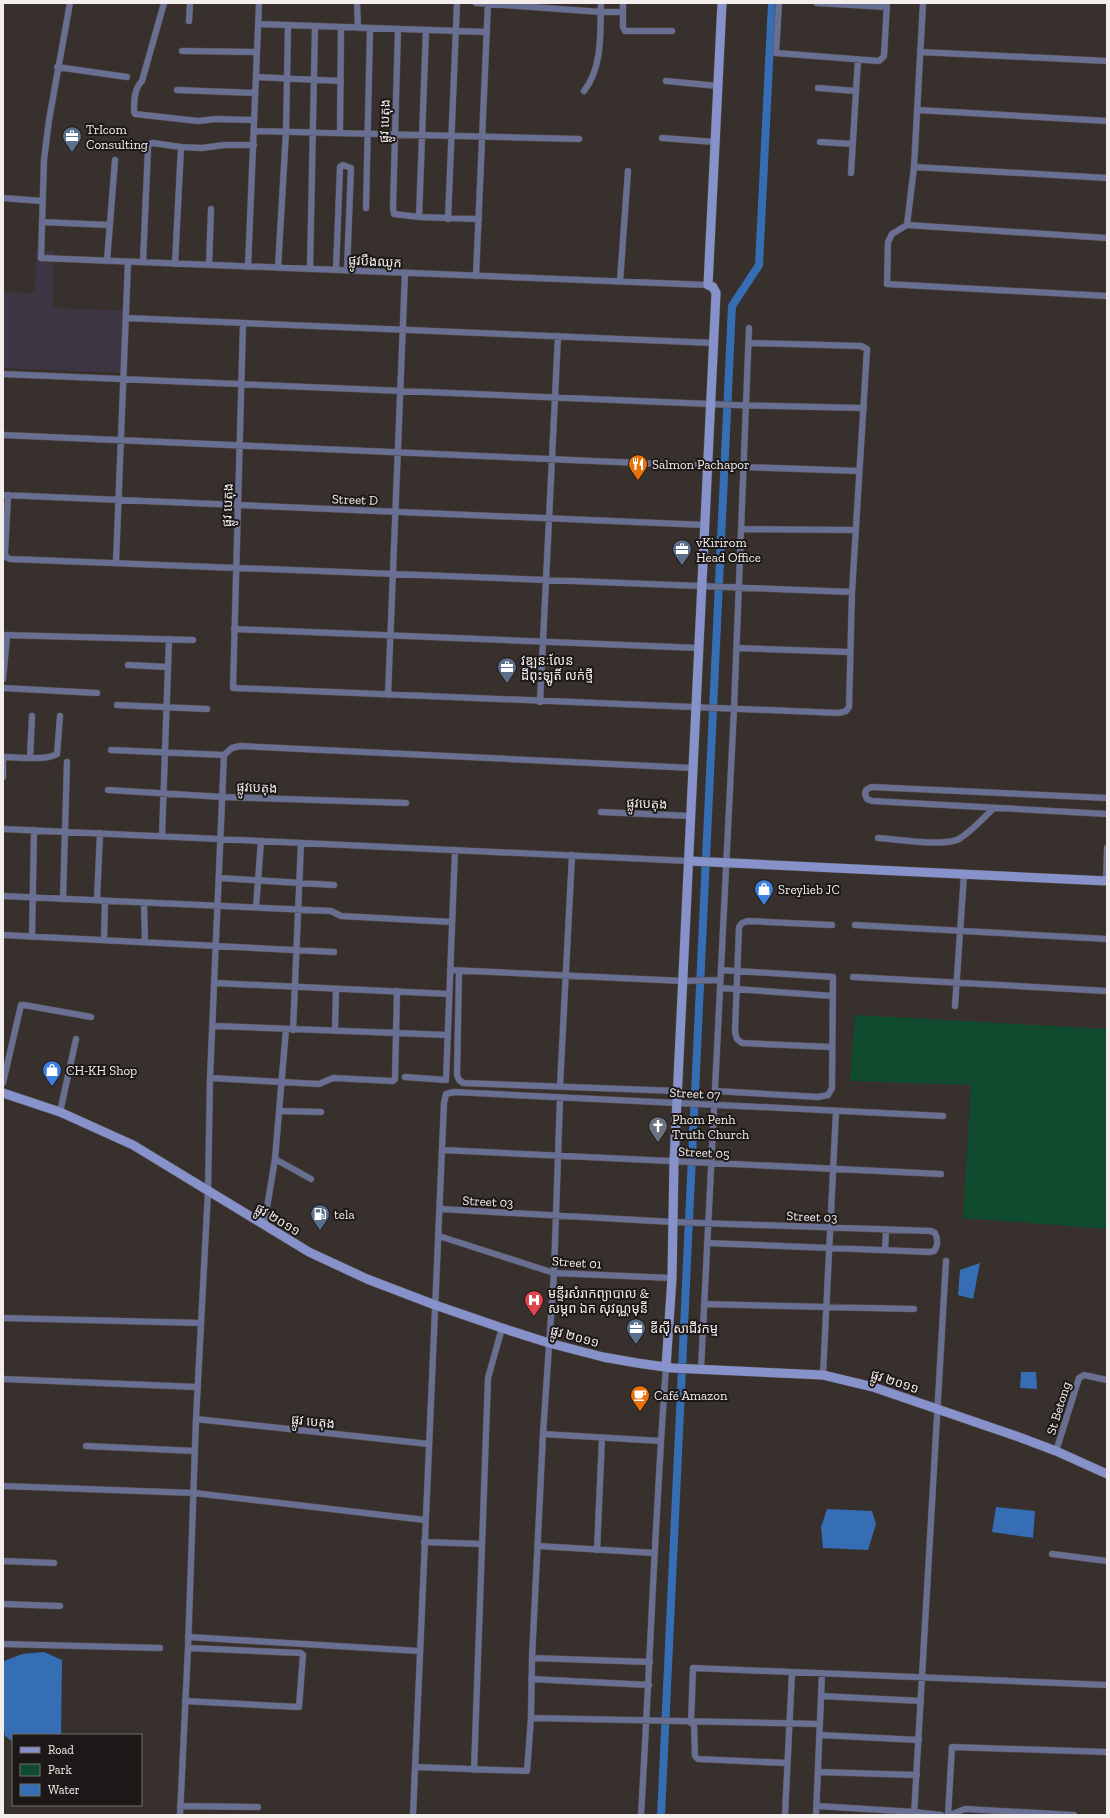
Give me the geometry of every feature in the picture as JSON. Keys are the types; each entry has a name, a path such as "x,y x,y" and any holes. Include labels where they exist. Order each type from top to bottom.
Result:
{"street":[{"path":"70,3 57,67 49,120 42,201 42,222 109,225"},
{"path":"164,3 142,81 138,85 135,94 135,114 198,121 216,119 254,120"},
{"path":"189,21 190,3"},
{"path":"248,267 259,3"},
{"path":"357,3 358,28"},
{"path":"448,219 457,3"},
{"path":"476,3 566,6 601,12 623,12"},
{"path":"476,276 488,3"},
{"path":"584,91 589,85 597,63 600,45 602,3"},
{"path":"624,3 622,27 625,31 672,31"},
{"path":"641,1815 661,1441 669,1367 680,1103 678,1092 687,981 693,861 691,816 693,768 699,708 699,648 704,585 708,466 713,404 716,293 713,287 708,285 722,3"},
{"path":"778,3 776,53 879,61 882,59 887,5 817,3"},
{"path":"908,226 914,167 923,3"},
{"path":"258,24 487,32"},
{"path":"278,268 286,132 288,25"},
{"path":"310,269 315,26"},
{"path":"340,133 342,27"},
{"path":"366,208 366,134 370,28"},
{"name":"ផ្លូវ បេតុង","path":"398,29 394,214 419,217"},
{"path":"426,30 419,217 478,219"},
{"path":"182,51 257,52"},
{"path":"920,52 1107,61"},
{"path":"851,173 858,59"},
{"path":"57,67 127,77"},
{"path":"256,77 341,81"},
{"path":"666,81 718,86"},
{"path":"818,88 856,91"},
{"path":"177,90 255,93"},
{"path":"917,110 1107,120"},
{"path":"254,131 579,139"},
{"path":"662,138 715,142"},
{"path":"820,142 853,144"},
{"path":"143,262 149,144 153,143 202,148 224,145 254,145"},
{"path":"175,264 181,147"},
{"path":"107,261 115,160"},
{"path":"336,270 340,167 343,165 351,168 347,270"},
{"path":"914,167 1107,178"},
{"path":"620,282 628,171"},
{"path":"3,198 42,201"},
{"path":"209,265 211,209"},
{"name":"ផ្លូវបឹងឈូក","path":"42,222 41,258 708,285"},
{"path":"1107,238 908,226 892,234 888,242 887,284 1107,296"},
{"path":"116,562 128,262"},
{"path":"405,273 388,696 839,713 846,711 849,707 849,652 852,592 867,349 861,346 749,343"},
{"path":"126,318 714,343"},
{"name":"ផ្លូវ បេតុង","path":"242,323 233,688 388,696"},
{"path":"698,1369 704,1304 709,1163 715,1091 720,988 717,980 721,970 724,863 737,648 737,587 744,467 745,405 749,328"},
{"path":"540,702 558,336"},
{"path":"3,374 713,404 864,408"},
{"path":"3,435 708,466"},
{"path":"744,467 859,470"},
{"path":"6,495 6,557 10,559 852,592"},
{"name":"Street D","path":"6,495 705,525"},
{"path":"741,529 856,530"},
{"path":"234,629 699,648"},
{"path":"3,679 5,635 193,640"},
{"path":"162,836 169,639"},
{"path":"737,648 849,652"},
{"path":"128,665 168,667"},
{"path":"3,688 97,693"},
{"path":"117,705 207,709"},
{"path":"30,758 32,716"},
{"path":"3,757 30,758 54,756 57,754 60,716"},
{"path":"110,750 224,755 232,748 240,746 693,768"},
{"path":"180,1815 188,1648 197,1387 208,1191 210,1078 214,1026 224,755"},
{"path":"3,760 3,777"},
{"path":"63,899 67,762"},
{"path":"1107,798 871,787 866,790 865,794 867,799 872,801 1107,814"},
{"name":"ផ្លូវបេតុង","path":"108,790 164,792 223,797 406,802"},
{"path":"878,838 945,843 957,840 969,832 994,808"},
{"name":"ផ្លូវបេតុង","path":"601,812 691,816"},
{"path":"3,829 1106,881 1107,848"},
{"path":"32,936 34,830"},
{"path":"97,900 100,833"},
{"path":"256,908 261,841"},
{"path":"264,1226 275,1158 282,1082 295,987 301,843"},
{"path":"405,1078 446,1080 455,850"},
{"path":"560,1086 564,976 572,855"},
{"path":"955,1006 964,874"},
{"path":"219,878 334,885"},
{"path":"3,896 299,909 331,911 341,916 452,922"},
{"path":"104,940 105,901"},
{"path":"144,902 145,942"},
{"path":"831,1047 742,1043 737,1039 735,1032 739,928 742,923 748,921 832,925"},
{"path":"855,926 1107,939"},
{"path":"3,935 334,952"},
{"path":"450,970 687,981 717,980"},
{"path":"715,1091 818,1097 828,1095 832,1088 831,1047 834,979 830,976 721,970"},
{"path":"459,971 457,1075 459,1080 463,1083 678,1092"},
{"path":"853,977 1107,991"},
{"path":"215,983 449,994"},
{"path":"720,988 833,996"},
{"path":"335,1031 336,989"},
{"path":"210,1078 319,1084 333,1078 393,1081 397,991"},
{"path":"3,1083 21,1005 24,1004 91,1017"},
{"path":"214,1026 448,1035"},
{"path":"60,1112 76,1040"},
{"name":"Street 07","path":"443,1150 444,1103 446,1094 454,1092 943,1116"},
{"name":"ផ្លូវ ២០១១","path":"3,1093 60,1112 133,1145 309,1252 359,1275 435,1305 549,1343 603,1357 669,1367 823,1375 873,1387 1056,1451 1107,1474"},
{"path":"415,1767 527,1771 531,1718 531,1678 543,1434 554,1273 560,1098"},
{"path":"280,1111 321,1112"},
{"path":"823,1375 836,1111"},
{"path":"413,1815 428,1444 443,1150"},
{"name":"Street 05","path":"443,1150 941,1174"},
{"path":"275,1158 311,1179"},
{"name":"Street 03","path":"440,1209 675,1222 931,1231 937,1236 937,1247 934,1251 930,1252 707,1243"},
{"path":"885,1250 886,1230"},
{"name":"Street 01","path":"439,1236 554,1273 672,1278"},
{"path":"914,1813 946,1261"},
{"path":"704,1304 914,1309"},
{"path":"3,1318 201,1324"},
{"path":"474,1770 488,1378 502,1328"},
{"name":"St Betong","path":"1056,1451 1079,1378 1084,1375 1107,1380"},
{"path":"3,1379 197,1387"},
{"name":"ផ្លូវ បេតុង","path":"196,1419 428,1444"},
{"path":"543,1434 661,1441"},
{"path":"597,1550 602,1438"},
{"path":"86,1446 195,1451"},
{"path":"3,1486 194,1493 425,1520"},
{"path":"424,1542 482,1544"},
{"path":"538,1546 655,1553"},
{"path":"1052,1554 1107,1561"},
{"path":"3,1561 54,1563"},
{"path":"3,1604 60,1606"},
{"path":"188,1637 419,1650"},
{"path":"3,1644 160,1648"},
{"path":"185,1701 299,1707 303,1655 301,1653 188,1648"},
{"path":"532,1658 650,1662"},
{"path":"787,1763 698,1759 695,1756 692,1723 693,1668 1107,1685"},
{"path":"785,1815 792,1672"},
{"path":"816,1815 822,1673"},
{"path":"531,1678 649,1685"},
{"path":"821,1696 921,1701"},
{"path":"531,1718 692,1723 820,1724"},
{"path":"820,1735 919,1740"},
{"path":"1074,1815 965,1809 949,1815 952,1747 1107,1752"},
{"path":"818,1772 917,1775"},
{"path":"180,1806 258,1807"},
{"path":"816,1806 941,1815"}],"shaded area":[{"path":"36,251 54,251 53,308 130,311 127,373 3,368 3,292 35,293"}],"green space":[{"path":"855,1015 1107,1029 1107,1229 963,1218 971,1085 850,1081"}],"water":[{"path":"980,1263 973,1299 958,1295 960,1270"},
{"path":"1021,1372 1036,1372 1037,1389 1020,1388"},
{"path":"996,1507 1035,1511 1033,1538 992,1532"},
{"path":"827,1509 872,1511 876,1524 868,1550 823,1548 821,1527"},
{"path":"44,1652 62,1660 61,1734 12,1734 12,1741 5,1736 3,1727 4,1661 22,1654"}],"waterway":[{"path":"661,1815 732,306 759,265 772,3"}],"place":[{"name":"TrIcom Consulting","path":"72,153"},
{"name":"Salmon Pachapor","path":"638,481"},
{"name":"vKirirom Head Office","path":"682,566"},
{"name":"វឌ្ឍនៈលែន ដីពុះឡូតិ៍ លក់ថ្មី","path":"507,684"},
{"name":"Sreylieb JC","path":"764,906"},
{"name":"CH-KH Shop","path":"52,1087"},
{"name":"Phom Penh Truth Church","path":"658,1143"},
{"name":"tela","path":"320,1231"},
{"name":"មន្ទីរសំរាកព្យាបាល & សម្ភព ឯក សុវណ្ណមុនី","path":"534,1317"},
{"name":"ឌីស៊ី សាជីវកម្ម","path":"636,1345"},
{"name":"Café Amazon","path":"640,1412"}]}
